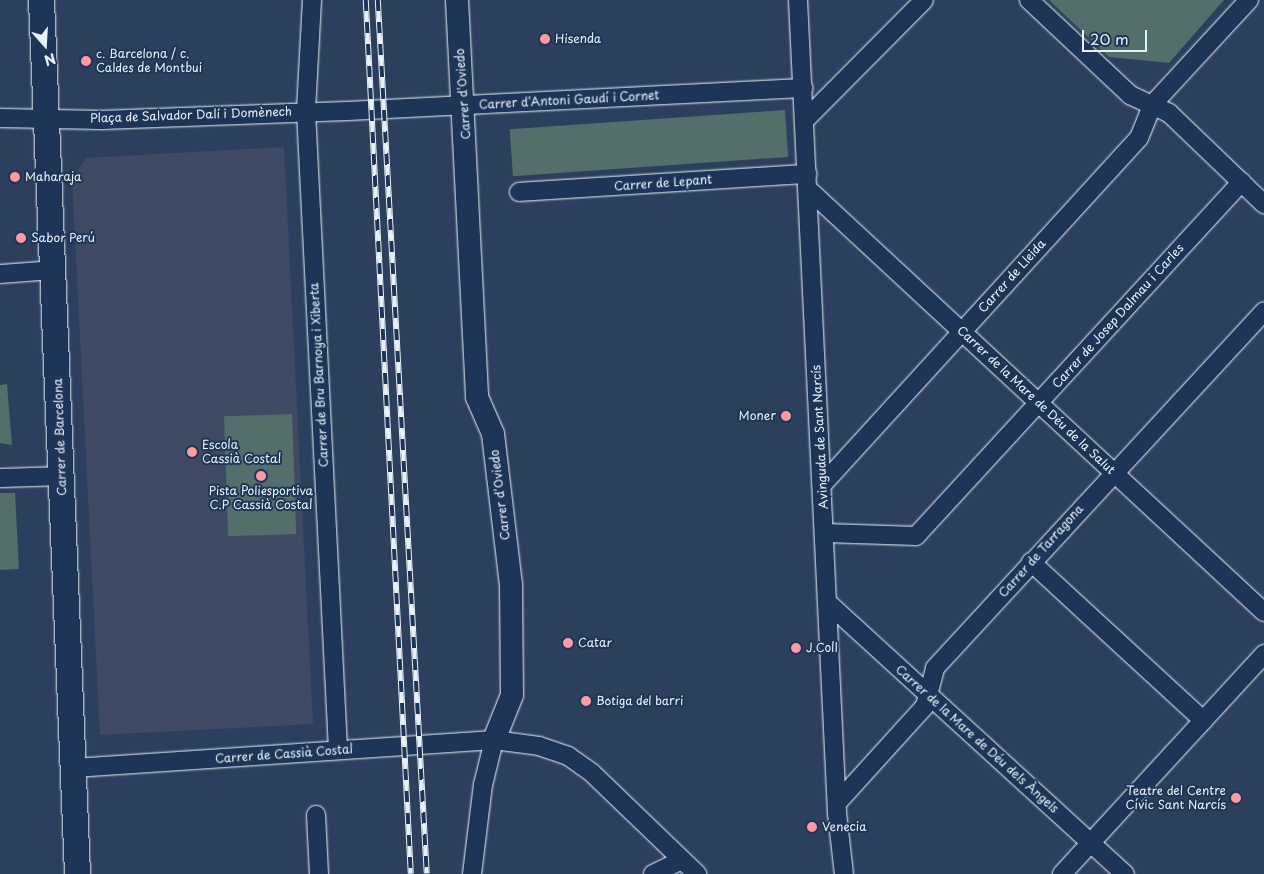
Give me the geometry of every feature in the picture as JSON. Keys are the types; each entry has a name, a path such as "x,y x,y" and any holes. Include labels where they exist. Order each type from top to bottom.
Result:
{"main road":[{"name":"Carrer de Barcelona","path":"41,0 77,874"}],"street":[{"name":"Carrer de Bru Barnoya i Xiberta","path":"312,0 306,111 338,750"},
{"name":"Carrer d'Oviedo","path":"457,0 477,397 493,434 511,584 512,695 494,740"},
{"name":"Avinguda de Sant Narcís","path":"798,0 837,803 844,874"},
{"path":"804,121 924,0"},
{"path":"1029,0 1130,95 1169,112 1264,204"},
{"path":"1152,105 1249,0"},
{"name":"Carrer d'Antoni Gaudí i Cornet","path":"306,111 463,106 802,88"},
{"name":"Carrer de Lleida","path":"822,485 1139,138 1152,105"},
{"name":"Plaça de Salvador Dalí i Domènech","path":"0,118 47,117 102,120 306,111"},
{"name":"Carrer de Lepant","path":"519,192 807,182"},
{"name":"Carrer de la Mare de Déu de la Salut","path":"807,182 962,332 1264,612"},
{"name":"Carrer de Josep Dalmau i Carles","path":"825,534 916,536 1241,182"},
{"path":"0,274 53,270"},
{"name":"Carrer de Tarragona","path":"837,803 925,706 935,668 1113,472 1264,311"},
{"path":"0,478 61,476"},
{"path":"1031,562 1203,720"},
{"name":"Carrer de la Mare de Déu dels Àngels","path":"828,603 1125,874"},
{"path":"1062,874 1264,654"},
{"path":"472,874 484,785 494,740 539,746 568,756 592,773 697,874"},
{"name":"Carrer de Cassià Costal","path":"74,768 494,740"},
{"path":"316,815 319,874"},
{"path":"654,874 682,860"}],"shaded area":[{"name":"Escola Cassià Costal","path":"284,147 313,724 100,735 72,179 86,158"}],"green space":[{"path":"1049,0 1224,0 1169,63 1109,57"},
{"path":"785,110 788,157 513,176 510,129"},
{"path":"7,384 12,445 0,443 0,385"},
{"name":"Pista Poliesportiva C.P Cassià Costal","path":"292,414 296,534 228,536 224,416"},
{"path":"0,493 15,493 19,569 0,570"}],"railway":[{"path":"366,0 411,874"},
{"path":"378,0 427,874"}],"place":[{"name":"Hisenda","path":"545,39"},
{"name":"c. Barcelona / c. Caldes de Montbui","path":"86,61"},
{"name":"Maharaja","path":"15,177"},
{"name":"Sabor Perú","path":"21,238"},
{"name":"Moner","path":"786,416"},
{"name":"Escola Cassià Costal","path":"192,452"},
{"name":"Pista Poliesportiva C.P Cassià Costal","path":"261,476"},
{"name":"Catar","path":"568,643"},
{"name":"J.Coll","path":"796,648"},
{"name":"Botiga del barri","path":"586,701"},
{"name":"Teatre del Centre Cívic Sant Narcís","path":"1236,798"},
{"name":"Venecia","path":"812,827"}]}
